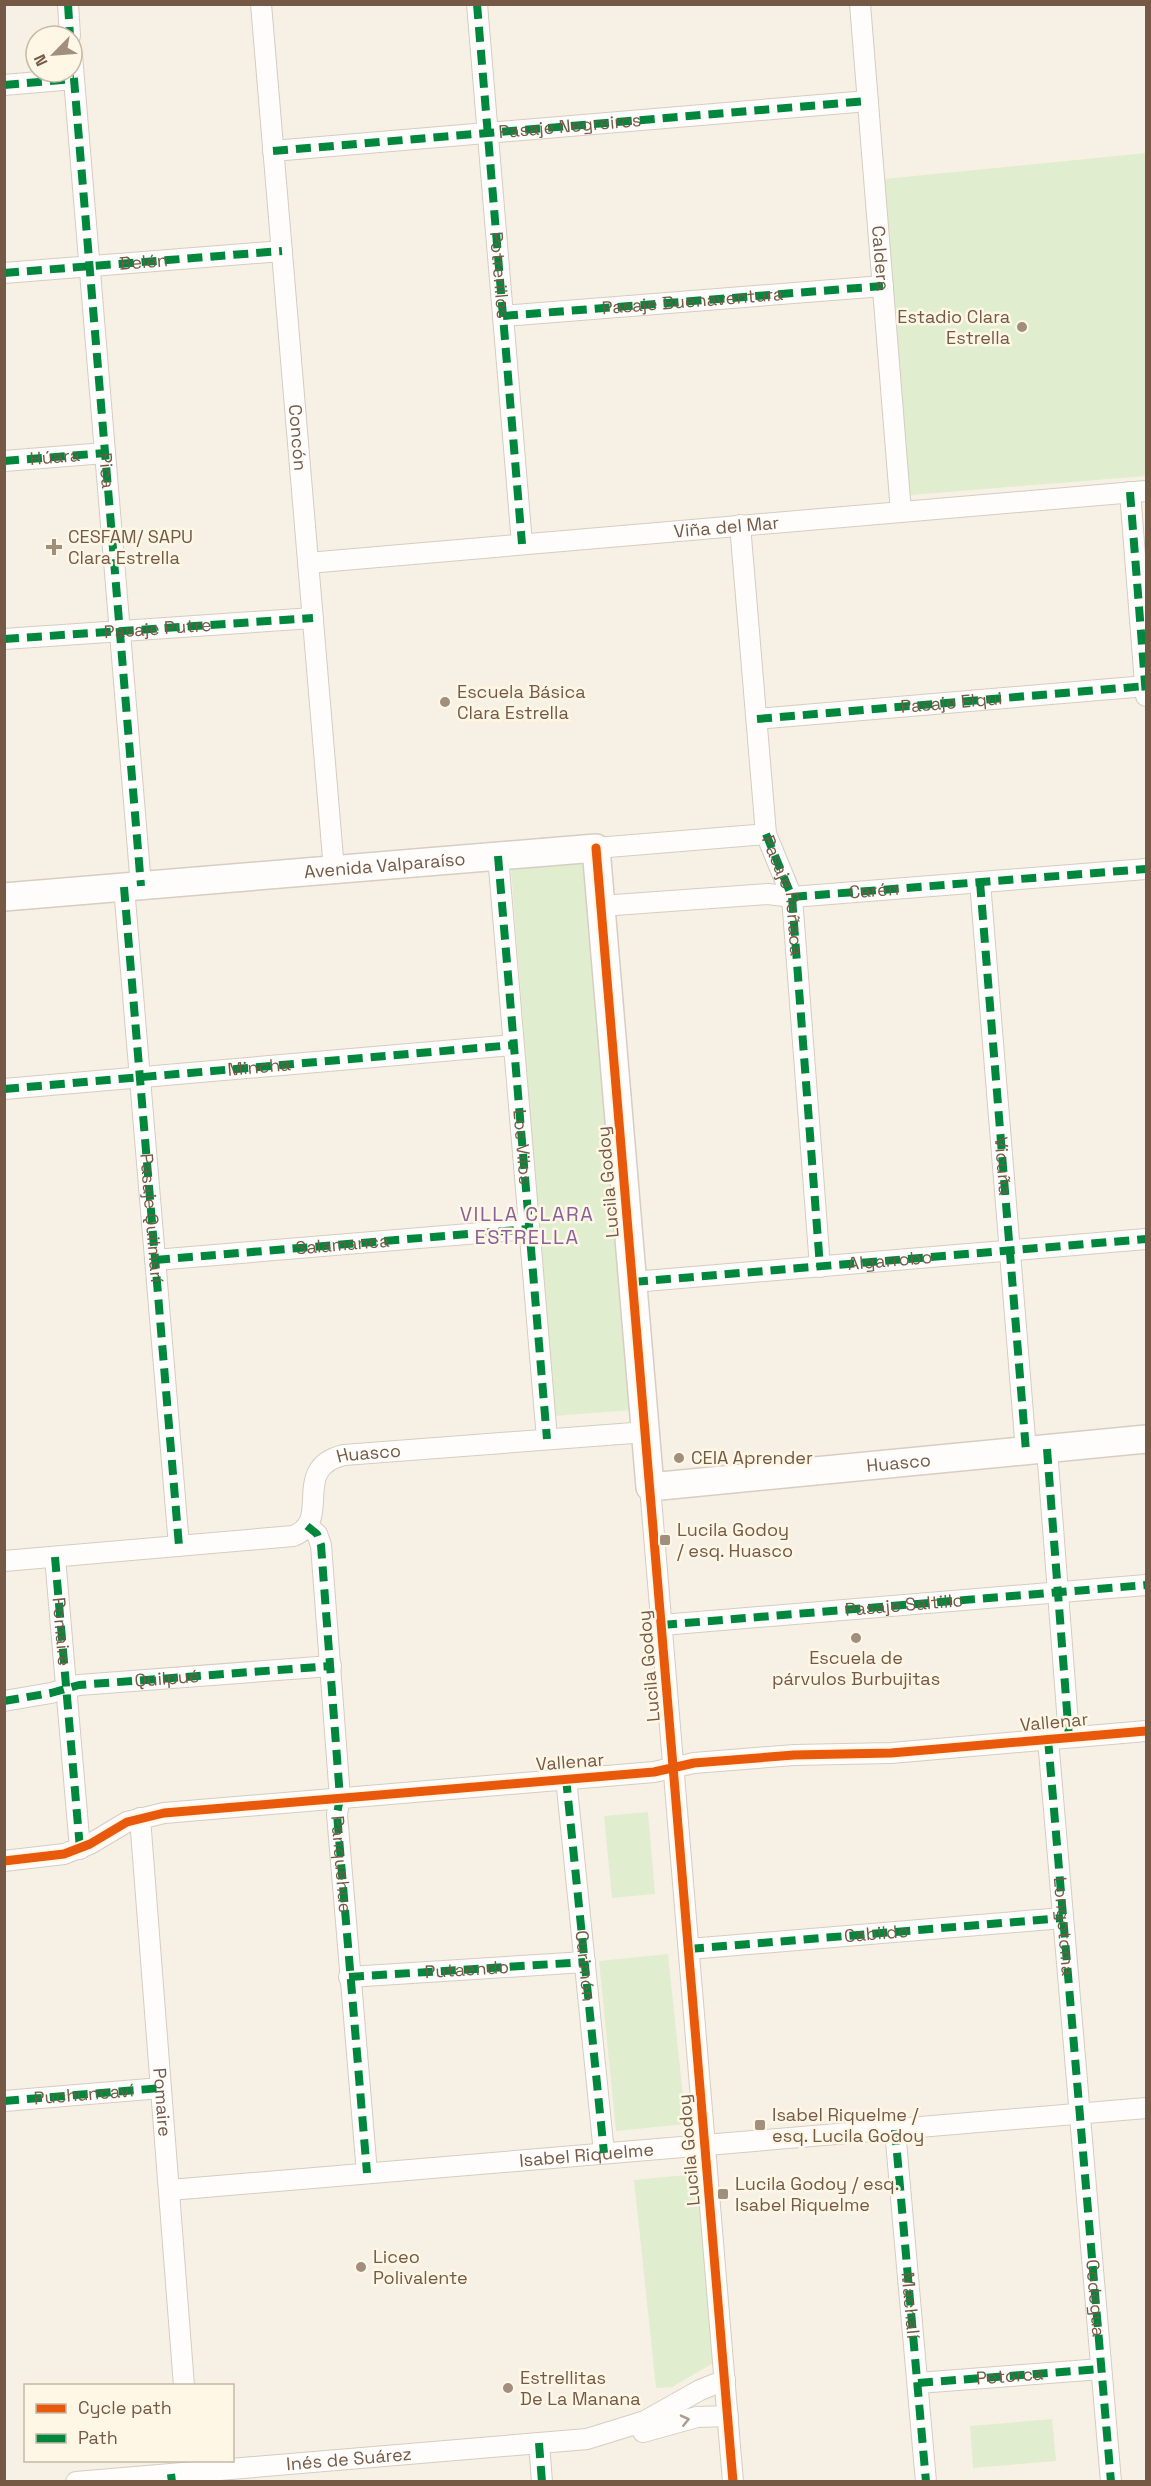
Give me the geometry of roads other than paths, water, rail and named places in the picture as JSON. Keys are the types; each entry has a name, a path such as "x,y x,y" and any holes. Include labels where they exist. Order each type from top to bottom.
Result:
{"street":[{"path":"68,4 69,24"},
{"name":"Concón","path":"261,4 334,870"},
{"name":"Potrerillos","path":"477,4 522,544"},
{"name":"Caldera","path":"860,4 902,512"},
{"path":"4,85 24,84"},
{"name":"Pica","path":"74,84 120,631 133,887"},
{"name":"Pasaje Negreiros","path":"273,151 868,101"},
{"name":"Belén","path":"4,273 282,251"},
{"name":"Pasaje Buenaventura","path":"503,316 883,286"},
{"name":"Húara","path":"4,461 105,453"},
{"path":"1138,491 1146,691"},
{"name":"Viña del Mar","path":"308,563 1138,491"},
{"name":"Pasaje Reñaca","path":"740,525 766,834 792,897 820,1267"},
{"name":"Pasaje Putre","path":"4,639 313,618"},
{"name":"Pasaje Elqui","path":"756,719 1146,691"},
{"name":"Avenida Valparaíso","path":"4,897 766,834"},
{"name":"Lucila Godoy","path":"596,848 733,2481"},
{"name":"Los Vilos","path":"498,856 547,1439"},
{"name":"Carén","path":"601,906 768,894 792,897 1146,869"},
{"name":"Vicuña","path":"980,882 1010,1251 1037,1450"},
{"name":"Pasaje Quilmarí","path":"133,887 140,1077 179,1546"},
{"name":"Mincha","path":"4,1089 513,1045"},
{"name":"Salamanca","path":"155,1260 529,1228"},
{"name":"Algarrobo","path":"633,1282 1146,1239"},
{"name":"Huasco","path":"307,1526 312,1515 314,1478 321,1465 335,1457 646,1432"},
{"name":"Huasco","path":"650,1487 1146,1439"},
{"path":"1037,1450 1058,1593 1069,1737"},
{"path":"4,1561 285,1538 301,1533 307,1526"},
{"name":"Panquehue","path":"307,1526 317,1534 321,1545 340,1798 337,1814 367,2173"},
{"name":"Pomaire","path":"55,1557 80,1849"},
{"name":"Pasaje Saltillo","path":"662,1625 1146,1586"},
{"name":"Quilpué","path":"4,1701 79,1685 331,1666"},
{"name":"Vallenar","path":"4,1861 64,1854 80,1849 120,1825 164,1813 654,1772 694,1763 767,1757 891,1753 1146,1731"},
{"name":"Longotoma","path":"1048,1738 1078,2114"},
{"name":"Curimón","path":"567,1778 604,2153"},
{"name":"Pomaire","path":"140,1818 184,2384"},
{"name":"Cabildo","path":"689,1949 1063,1918"},
{"name":"Putaendo","path":"349,1977 585,1962"},
{"name":"Puchuncaví","path":"4,2101 161,2088"},
{"name":"Isabel Riquelme","path":"170,2190 1146,2108"},
{"name":"Codegua","path":"1078,2114 1111,2481"},
{"name":"Machalí","path":"895,2130 926,2481"},
{"name":"Petorca","path":"918,2383 1101,2369"},
{"name":"Inés de Suárez","path":"587,2439 645,2421 700,2390 724,2380"},
{"name":"Inés de Suárez","path":"76,2481 171,2478 190,2466 621,2437 698,2417 728,2416"},
{"path":"539,2443 542,2481"}],"place":[{"name":"Estadio Clara Estrella","path":"1022,327"},
{"name":"CESFAM/ SAPU Clara Estrella","path":"54,547"},
{"name":"Escuela Básica Clara Estrella","path":"445,702"},
{"name":"CEIA Aprender","path":"679,1458"},
{"name":"Lucila Godoy / esq. Huasco","path":"665,1540"},
{"name":"Escuela de párvulos Burbujitas","path":"856,1638"},
{"name":"Isabel Riquelme / esq. Lucila Godoy","path":"760,2125"},
{"name":"Lucila Godoy / esq. Isabel Riquelme","path":"723,2194"},
{"name":"Liceo Polivalente","path":"361,2267"},
{"name":"Estrellitas De La Manana","path":"508,2388"}],"district":[{"name":"VILLA CLARA ESTRELLA","path":"527,1226"}]}
